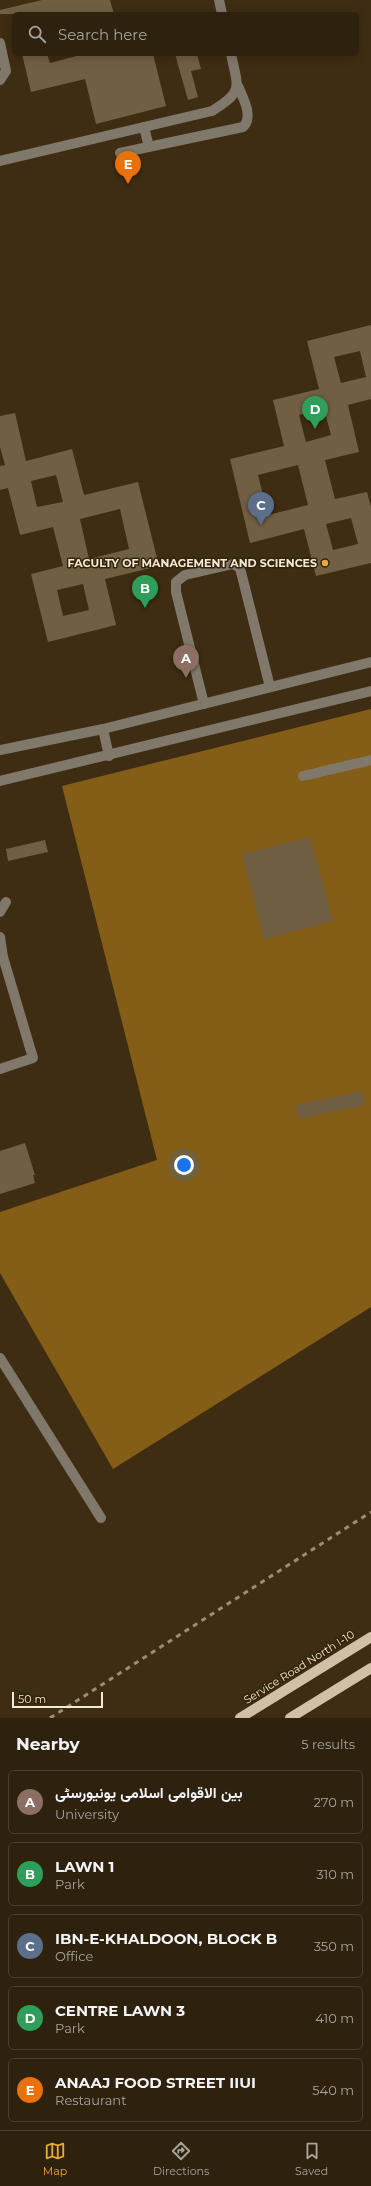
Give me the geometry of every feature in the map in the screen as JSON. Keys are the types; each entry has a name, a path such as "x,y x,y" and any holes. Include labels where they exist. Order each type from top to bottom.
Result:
{"main road":[{"name":"Service Road North I-10","path":"240,1718 371,1637"},
{"path":"290,1718 371,1668"}],"street":[{"path":"219,0 222,12"},
{"path":"0,43 6,71 0,80"},
{"path":"120,153 242,127 247,124 248,117 238,86 231,56"},
{"path":"0,161 212,111 232,98 238,86"},
{"path":"144,127 149,147"},
{"path":"204,704 176,592 176,582 185,575 233,564 240,568 270,687"},
{"path":"0,750 103,729 371,662"},
{"path":"0,781 109,756 371,691"},
{"path":"103,729 109,756"},
{"path":"303,776 371,760"},
{"path":"0,912 6,902"},
{"path":"0,937 2,957 33,1058 0,1069"},
{"path":"0,1358 101,1518"}],"shaded area":[{"path":"371,709 371,1307 113,1469 0,1273 0,1212 157,1160 62,786"}],"building":[{"path":"42,0 110,0 113,12 12,12 12,14 0,14 0,10"},
{"path":"22,56 48,56 50,63 76,56 154,56 166,106 96,124 85,79 31,92"},
{"path":"176,56 198,56 201,69 191,71 198,97 188,100"},
{"path":"371,325 371,399 348,405 359,452 325,460 335,499 367,492 371,507 371,563 316,576 304,529 250,543 230,459 284,446 273,400 319,389 307,341","holes":["360,351 366,377 341,383 334,357","324,409 331,435 306,442 299,415","298,465 308,505 268,515 258,475","351,518 358,544 333,550 326,524"]},
{"path":"15,413 26,461 72,449 84,495 138,482 159,566 105,579 116,625 48,642 31,574 63,566 53,527 20,535 8,488 0,490 0,466 5,465 0,447 0,416","holes":["56,475 63,502 37,507 31,481","120,509 129,549 89,559 80,519","83,584 89,610 63,616 57,590"]},
{"path":"310,837 333,921 264,939 242,854"},
{"path":"45,840 48,852 8,861 6,849"},
{"path":"362,1091 365,1105 299,1119 296,1105"},
{"path":"25,1143 35,1175 33,1175 35,1183 0,1194 0,1151"}],"railway":[{"path":"50,1718 371,1512"}],"place":[{"name":"ANAAJ FOOD STREET IIUI","path":"128,184"},
{"name":"CENTRE LAWN 3","path":"315,429"},
{"name":"IBN-E-KHALDOON, BLOCK B","path":"261,525"},
{"name":"FACULTY OF MANAGEMENT AND SCIENCES","path":"325,563"},
{"name":"LAWN 1","path":"145,608"},
{"name":"بین الاقوامی اسلامی یونیورسٹی","path":"186,678"}]}
